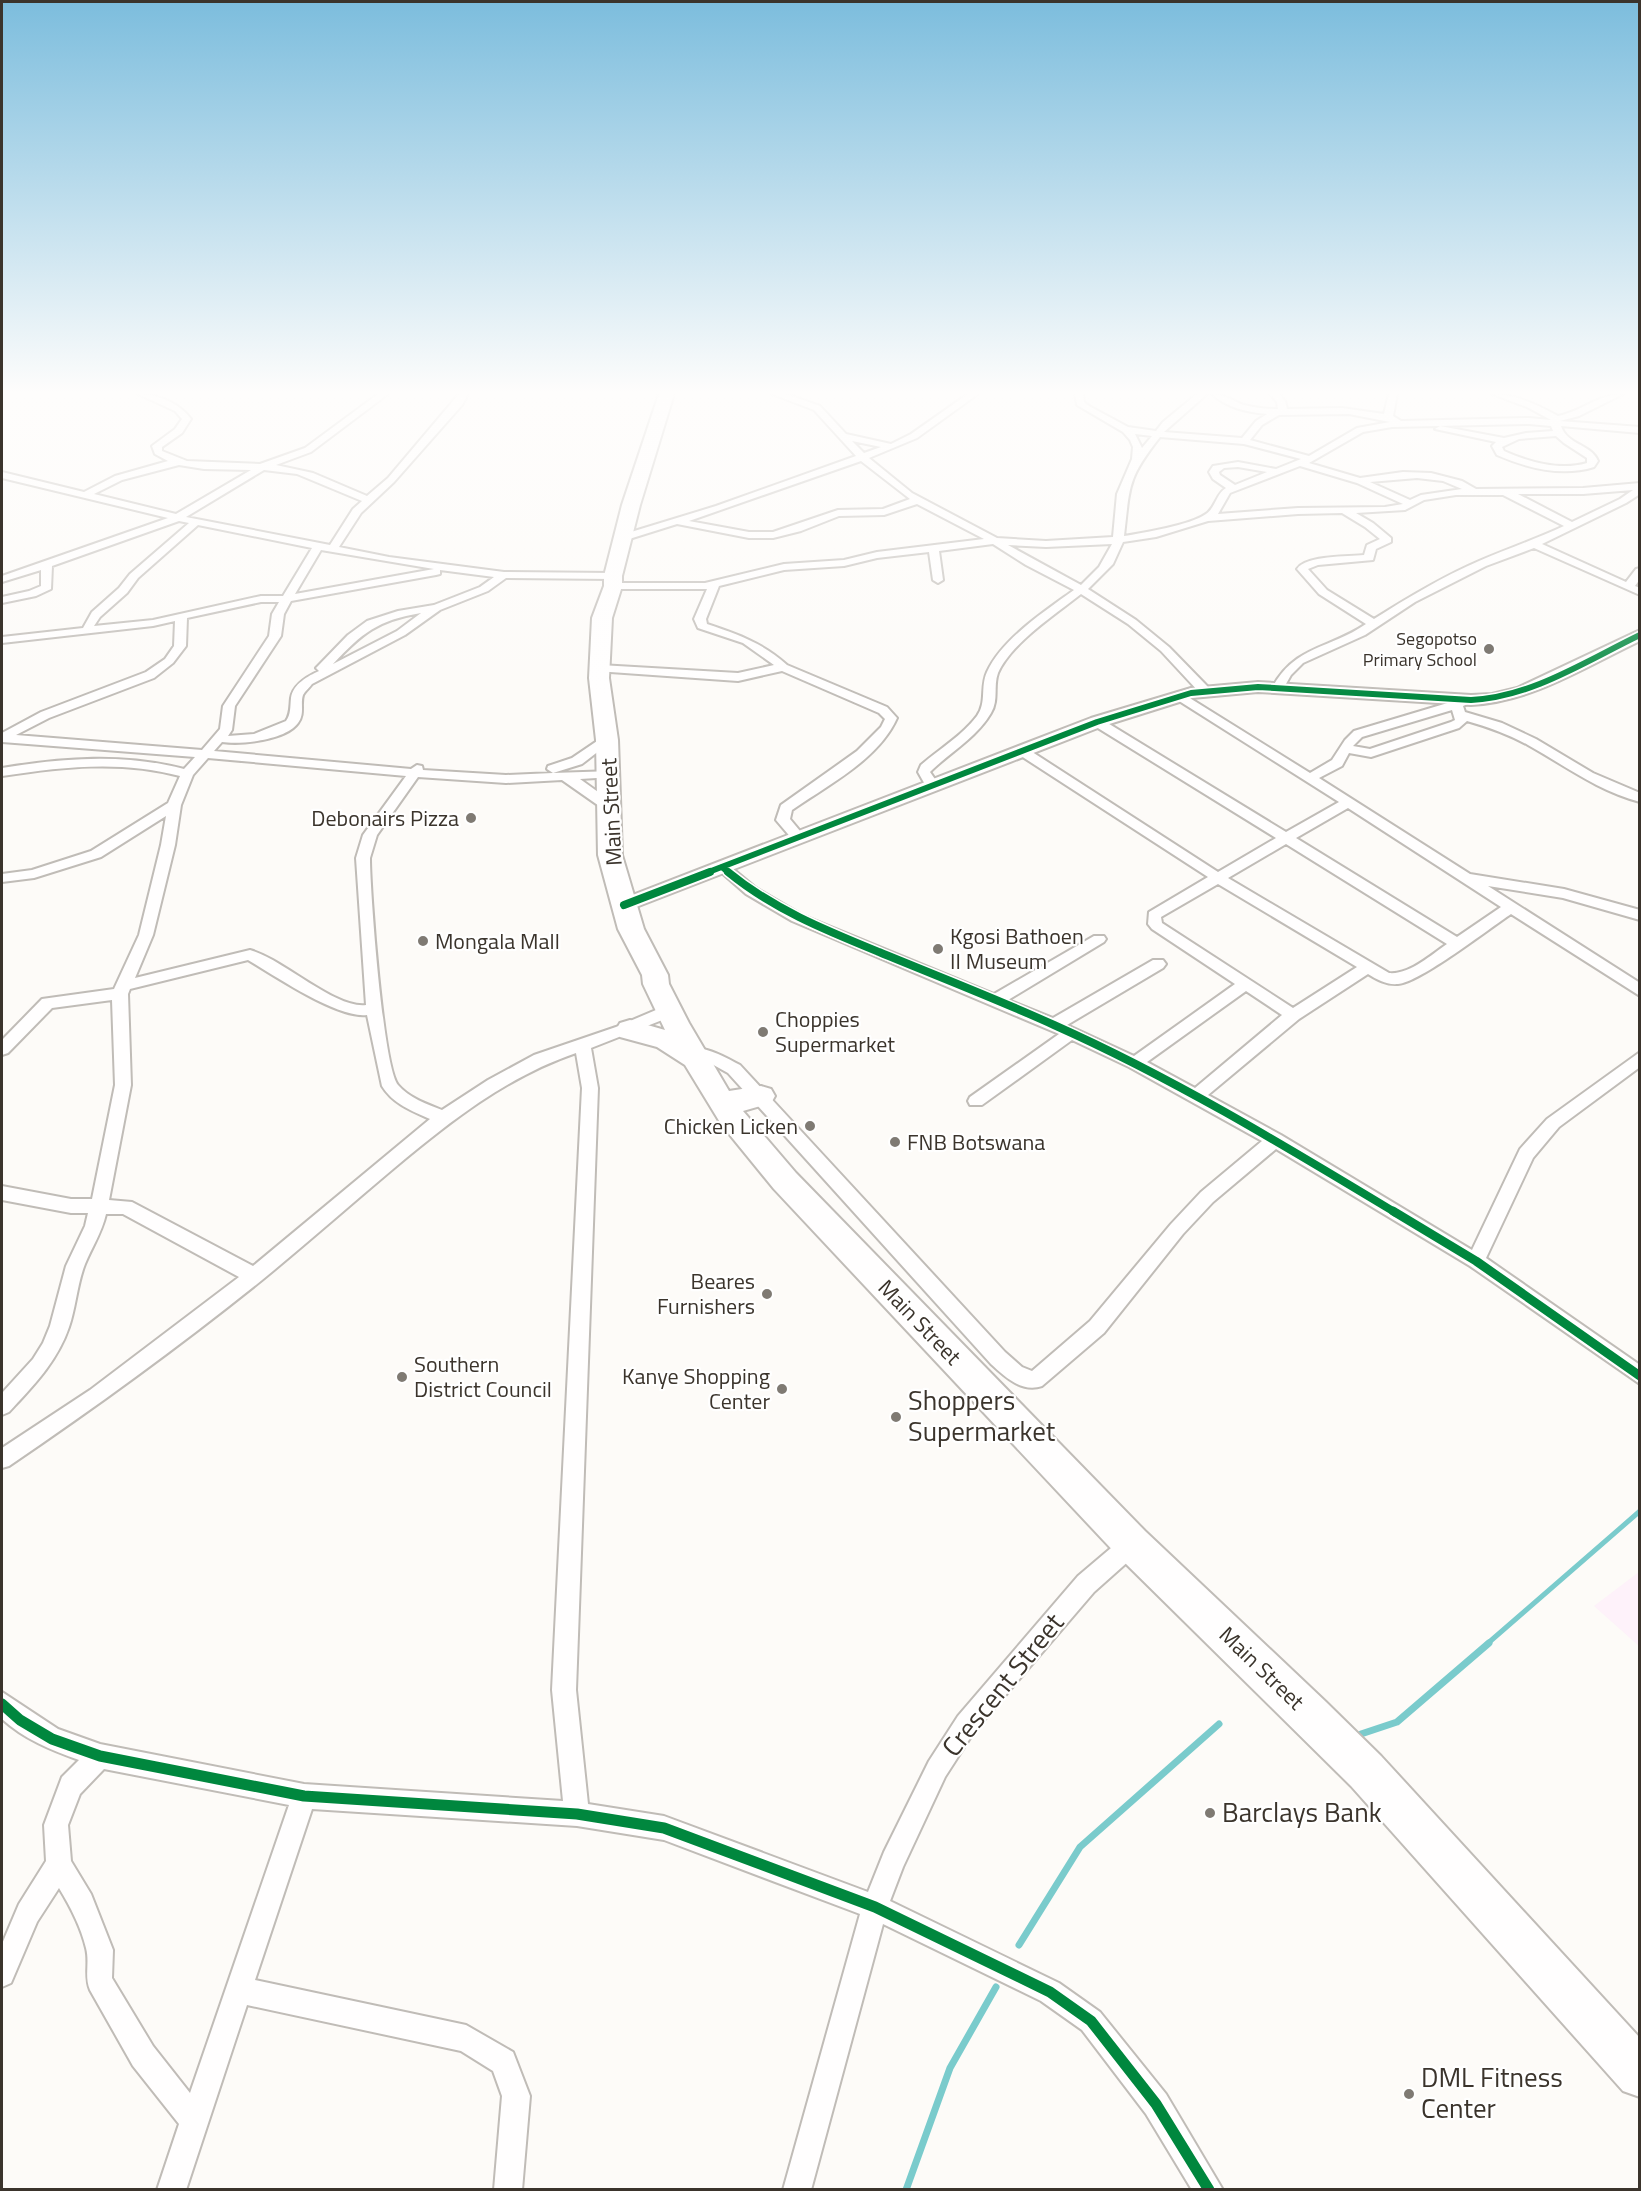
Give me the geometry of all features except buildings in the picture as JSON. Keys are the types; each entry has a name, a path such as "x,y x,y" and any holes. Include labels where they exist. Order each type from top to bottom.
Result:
{"highway":[{"name":"Main Street","path":"635,496 602,618 600,669 607,740 610,855 631,929 655,975 666,1006 726,1108 785,1181 1132,1544 1312,1716 1366,1772 1640,2074"},
{"path":"666,1006 654,999 627,1029 672,1042 695,1058"},
{"path":"726,1108 740,1098 761,1096"}],"street":[{"path":"91,496 196,522 333,549 452,569 504,575 696,586 714,584 749,573 784,567 837,563 877,555 995,541 1076,544 1162,532 1207,518 1298,511 1385,510 1432,496"},
{"path":"2,579 135,535 177,518 213,496"},
{"path":"359,496 368,500"},
{"path":"333,549 351,521 372,496"},
{"path":"622,538 677,522 749,496"},
{"path":"913,496 1030,563 1084,590 1154,639 1204,690"},
{"path":"932,785 924,772 926,768 968,733 990,704 993,670 1022,637 1059,605 1084,590 1109,561 1119,539 1122,496"},
{"path":"1207,518 1215,512 1222,496"},
{"path":"1393,496 1410,504"},
{"path":"1513,496 1571,525"},
{"path":"1278,688 1286,673 1299,662 1375,625 1411,600 1482,564 1534,544 1629,496"},
{"path":"677,522 749,535 780,534 838,513 884,512 918,500"},
{"path":"1346,512 1369,525 1387,540 1371,547 1369,558 1317,562 1304,566 1302,569 1323,592 1375,625"},
{"path":"87,630 90,621 139,570 196,522"},
{"path":"1534,544 1640,592"},
{"path":"2,1406 40,1365 51,1347 60,1326 75,1266 94,1226 110,1160 123,1085 122,990 146,935 168,845 174,805 187,774 226,730 229,706 275,636 278,614 285,599 318,546"},
{"path":"934,550 938,580"},
{"path":"2,600 32,594 47,587 45,576 47,564"},
{"path":"2,639 153,624 261,599 285,599 452,569"},
{"path":"1628,587 1640,571"},
{"path":"320,674 318,672 350,639 373,622 397,614 436,608 484,590 504,575"},
{"path":"714,584 700,623 707,628 747,640 783,667 884,710 891,718 890,724 881,735 841,772 786,808 783,820 798,837"},
{"path":"219,738 234,741 258,738 290,724 294,720 297,708 297,695 308,681 401,633 436,608"},
{"path":"2,738 45,715 136,682 169,661 180,646 181,617"},
{"path":"1310,778 1337,763 1358,734 1522,692 1640,635"},
{"path":"600,669 738,677 783,667"},
{"path":"624,905 1097,722 1137,708 1204,690 1278,688 1463,706 1524,738 1588,776 1640,798"},
{"path":"1180,696 1640,991"},
{"path":"1345,750 1371,753 1455,725 1461,721 1463,706"},
{"path":"42,740 34,729 45,715"},
{"path":"1097,722 1458,944"},
{"path":"2,738 84,743 364,769 558,772 607,782 596,799 582,784 558,772"},
{"path":"246,759 410,771 452,777 506,778 558,772 607,740"},
{"path":"48,765 84,743"},
{"path":"1022,751 1217,877 1386,978 1399,979 1458,944 1509,908"},
{"path":"2,772 95,761 150,763 187,774"},
{"path":"364,769 385,776 399,790"},
{"path":"410,771 370,835 363,858 375,1009 381,1054 388,1082 393,1090 410,1103 443,1118"},
{"path":"399,790 423,782 452,777"},
{"path":"1293,1015 1155,924 1154,915 1348,802"},
{"path":"2,878 34,874 96,854 174,805"},
{"path":"722,867 751,891 797,918 1054,1025 1135,1063 1196,1096 1275,1140 1476,1261 1640,1376"},
{"path":"1463,877 1564,894 1640,915"},
{"path":"994,1001 1099,939"},
{"path":"2,1049 47,1003 122,990 238,956 250,955 338,1004 360,1011 375,1009"},
{"path":"1054,1025 1158,964"},
{"path":"1196,1096 1293,1015 1366,968"},
{"path":"1135,1063 1245,984"},
{"path":"2,1459 97,1396 255,1275 443,1118 540,1059 627,1029 654,1028 666,1006"},
{"path":"976,1101 1071,1033"},
{"path":"577,1814 564,1690 590,1088 582,1044"},
{"path":"695,1058 715,1059 734,1069 998,1358 1014,1374 1024,1379 1035,1380 1097,1327 1177,1229 1207,1197 1275,1140"},
{"path":"1476,1261 1526,1154 1552,1123 1640,1058"},
{"path":"2,1193 47,1203 126,1207 230,1264 255,1275"},
{"name":"Crescent Street","path":"797,2190 875,1907 893,1861 936,1770 966,1724 1000,1682 1086,1584 1132,1544"},
{"path":"2,1704 20,1720 52,1739 100,1756 304,1796 577,1814 664,1828 875,1907 1050,1992 1091,2021 1155,2104 1209,2190"},
{"path":"100,1756 70,1786 56,1825 59,1864 82,1904 100,1950 99,1981 144,2056 195,2121"},
{"path":"171,2190 304,1796"},
{"path":"2,1974 28,1913 59,1864"},
{"path":"240,1990 466,2039 503,2062 516,2096 508,2190"}],"shaded area":[{"path":"1639,1572 1639,1646 1594,1606"}],"waterway":[{"path":"1487,1644 1640,1511"},
{"path":"1361,1734 1397,1722 1489,1643"},
{"path":"1019,1945 1080,1847 1219,1724"},
{"path":"906,2190 950,2068 996,1987"}],"cycle path":[{"path":"624,905 1097,722 1191,693 1258,687 1471,700 1492,699 1522,692 1640,635"},
{"path":"722,867 751,891 797,918 1054,1025 1135,1063 1196,1096 1275,1140 1476,1261 1640,1376"},
{"path":"2,1704 20,1720 52,1739 100,1756 304,1796 577,1814 664,1828 875,1907 1050,1992 1091,2021 1156,2104 1209,2190"}],"place":[{"name":"Segopotso Primary School","path":"1489,649"},
{"name":"Debonairs Pizza","path":"471,818"},
{"name":"Mongala Mall","path":"423,941"},
{"name":"Kgosi Bathoen II Museum","path":"938,949"},
{"name":"Choppies Supermarket","path":"763,1032"},
{"name":"Chicken Licken","path":"810,1126"},
{"name":"FNB Botswana","path":"895,1142"},
{"name":"Beares Furnishers","path":"767,1294"},
{"name":"Southern District Council","path":"402,1377"},
{"name":"Kanye Shopping Center","path":"782,1389"},
{"name":"Shoppers Supermarket","path":"896,1417"},
{"name":"Barclays Bank","path":"1210,1813"},
{"name":"DML Fitness Center","path":"1409,2094"}]}
